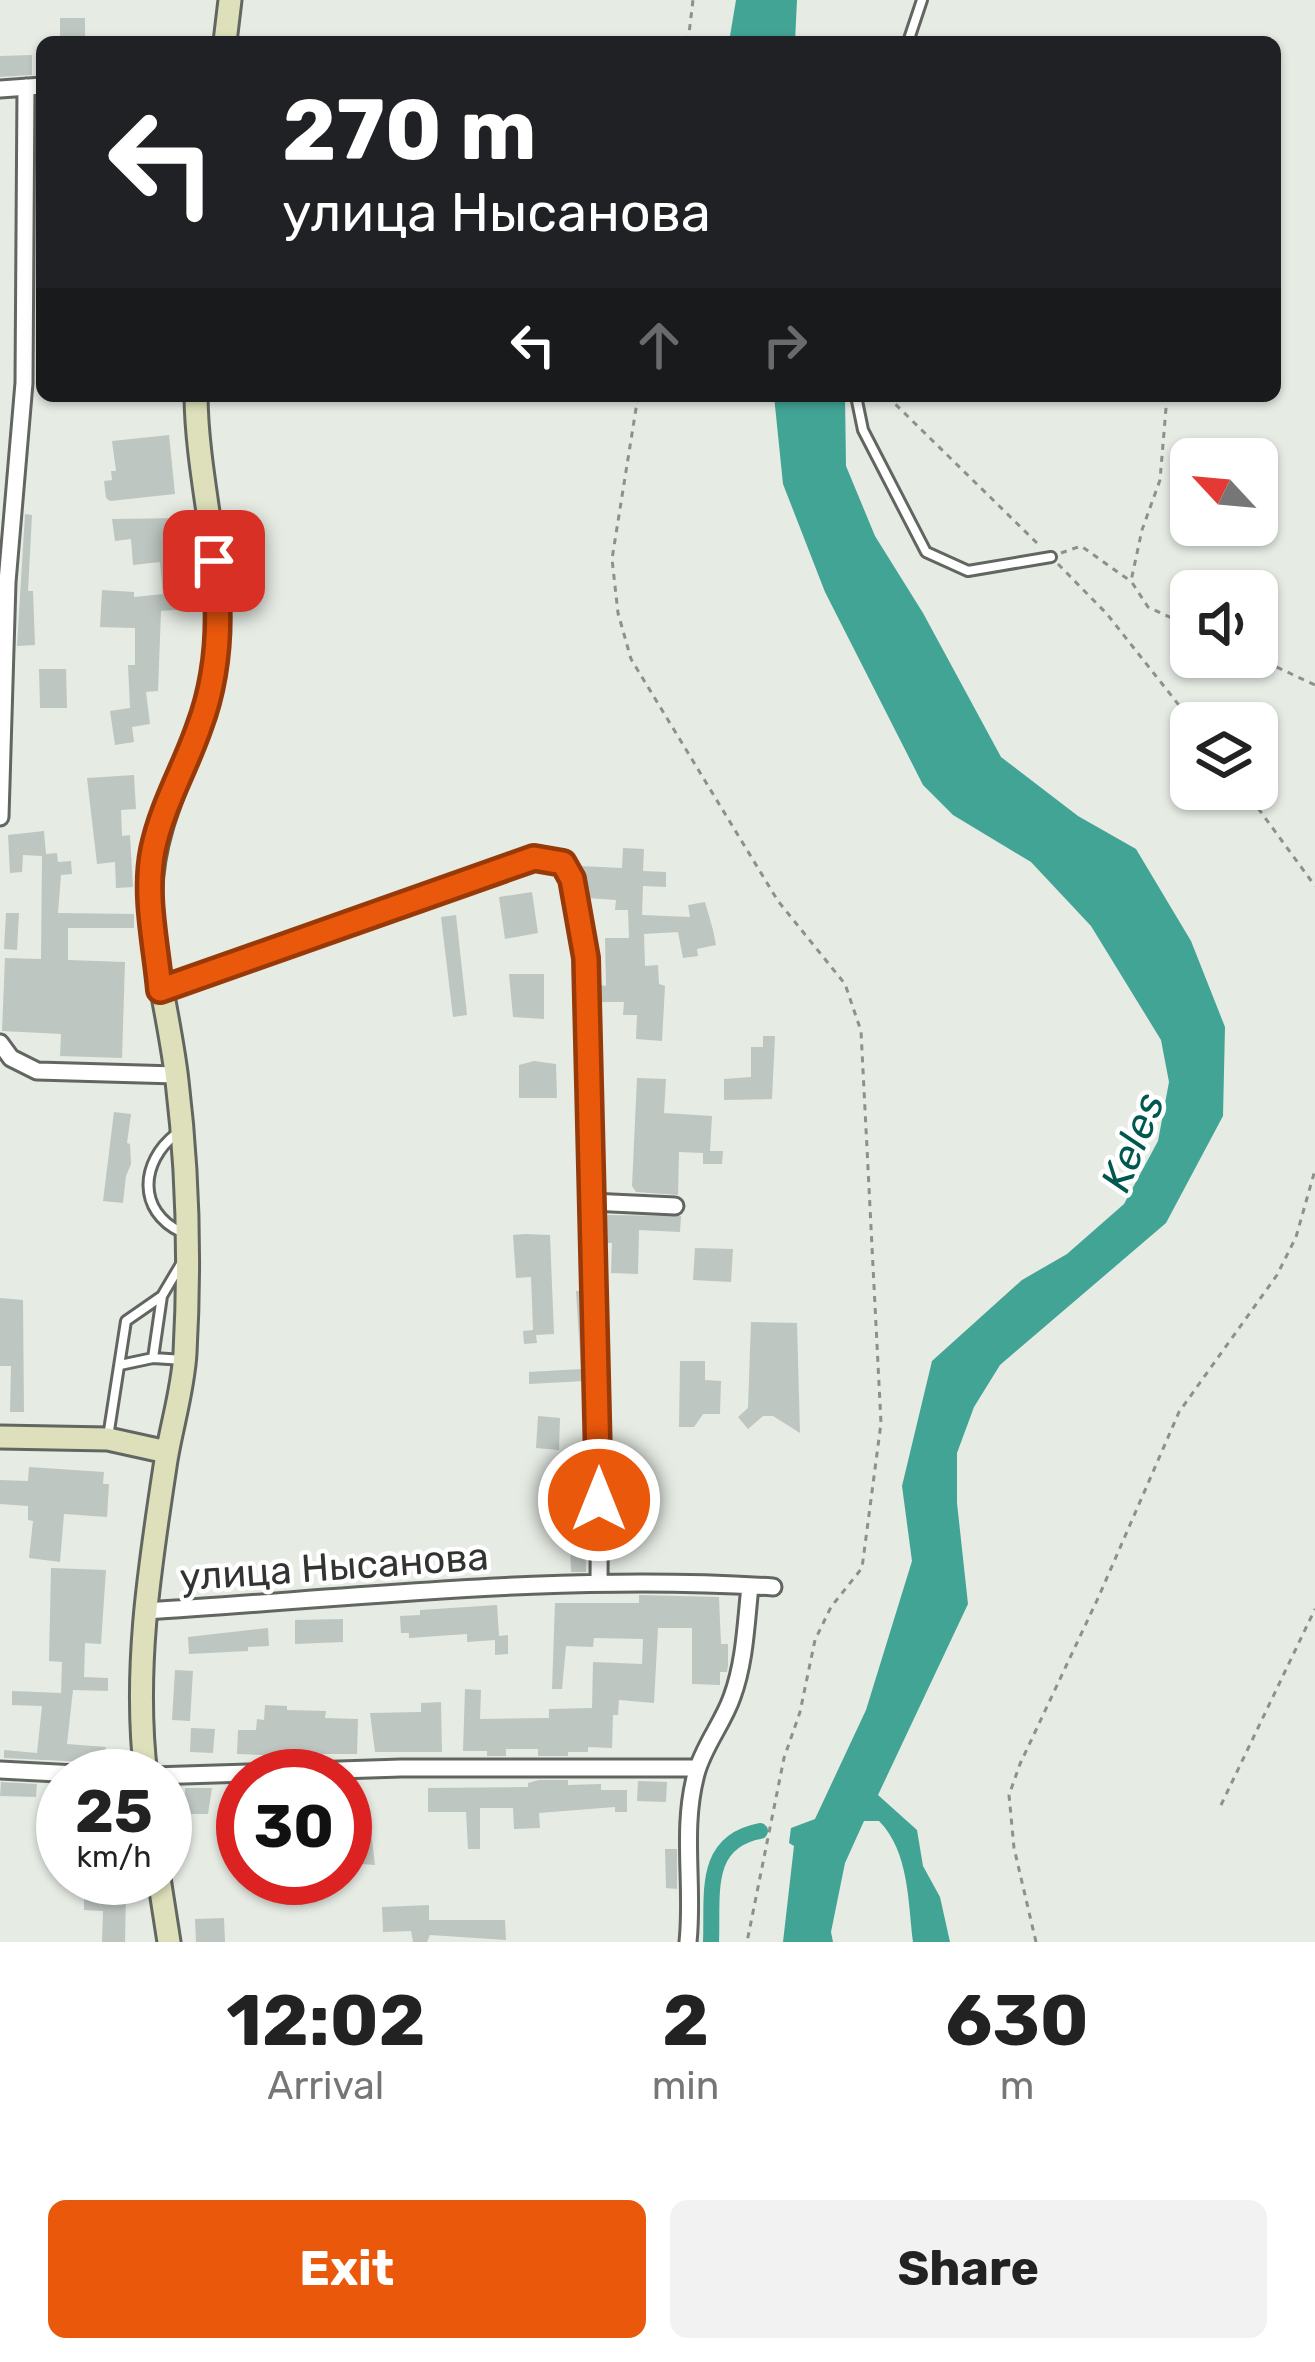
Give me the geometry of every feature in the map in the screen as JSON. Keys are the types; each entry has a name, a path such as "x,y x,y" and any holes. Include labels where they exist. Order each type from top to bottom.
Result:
{"main road":[{"path":"226,36 230,0"},
{"path":"146,1749 140,1680 167,1452 185,1360 189,1246 176,1075 160,990 151,898 152,853 165,808 201,724 215,661 219,599 197,402"},
{"path":"0,1437 108,1439 167,1452"},
{"path":"163,1905 169,1942"}],"street":[{"path":"0,89 34,86 23,383 4,581 0,818"},
{"path":"160,990 534,858 563,863 572,879 586,958 600,1417 599,1582"},
{"path":"0,1043 10,1058 37,1071 176,1075"},
{"path":"591,1202 674,1206"},
{"name":"улица Нысанова","path":"146,1611 599,1582 773,1587"},
{"path":"688,1942 687,1820 697,1768 734,1694 750,1586"},
{"path":"192,1775 401,1768 697,1768"},
{"path":"0,1770 36,1772"}],"lane":[{"path":"910,36 922,0"},
{"path":"857,402 863,430 926,552 968,571 1051,556"},
{"path":"153,1358 162,1296 189,1246 155,1214 148,1185 161,1148 182,1130"},
{"path":"108,1439 127,1322 162,1296"},
{"path":"120,1365 153,1358 185,1360"}],"path":[{"path":"689,36 694,0"},
{"path":"637,402 611,559 618,614 631,659 778,902 845,984 861,1031 881,1424 862,1568 831,1607 815,1640 800,1712 784,1758 747,1942"},
{"path":"1131,580 1160,480 1167,402"},
{"path":"1051,556 1081,546 1131,580 1148,607 1170,617"},
{"path":"1278,668 1315,685"},
{"path":"1259,810 1315,886"},
{"path":"1036,1942 1014,1848 1009,1795 1020,1764 1179,1412 1277,1274 1296,1237 1315,1170"},
{"path":"1221,1805 1315,1609"}],"water":[{"path":"736,0 797,0 795,36 730,36"},
{"path":"775,402 845,402 846,466 875,536 1001,757 1078,816 1136,849 1191,941 1225,1027 1223,1116 1166,1223 1000,1365 974,1407 957,1453 957,1503 968,1604 878,1795 917,1830 923,1866 940,1897 950,1942 913,1942 896,1847 879,1821 864,1821 845,1863 833,1942 783,1942 794,1846 789,1843 791,1828 815,1819 866,1710 912,1561 902,1486 932,1361 1022,1280 1067,1254 1124,1204 1158,1141 1169,1082 1161,1040 1091,926 1031,862 953,815 923,785 825,592 783,484"}],"building":[{"path":"60,18 85,18 85,36 60,36"},
{"path":"32,55 32,75 0,77 0,56"},
{"path":"169,435 175,494 106,498 104,481 112,480 111,471 116,471 112,441"},
{"path":"25,514 32,515 28,591 33,591 35,645 17,646"},
{"path":"184,518 189,581 199,581 202,608 161,611 158,691 146,692 150,724 132,727 134,742 115,745 110,711 130,708 128,665 135,665 135,628 100,627 102,590 134,592 134,597 163,594 160,562 133,565 131,539 115,541 112,519"},
{"path":"39,669 66,669 67,708 40,708"},
{"path":"134,775 136,809 121,810 122,836 130,835 133,887 116,888 115,862 97,864 87,778"},
{"path":"44,831 46,854 57,853 58,862 71,861 72,874 61,875 58,913 134,914 134,928 68,928 68,960 125,962 122,1058 60,1056 61,1034 2,1031 5,958 41,959 42,856 23,855 22,872 10,873 8,835"},
{"path":"623,848 644,849 643,871 666,872 666,887 643,886 642,915 690,917 688,905 705,902 713,930 716,945 697,949 698,956 683,958 678,932 644,934 645,966 658,965 659,984 665,986 662,1041 636,1039 637,1015 623,1015 624,1002 601,1002 601,985 606,986 605,938 629,938 628,910 615,910 616,900 587,898 580,866 622,868"},
{"path":"532,892 538,933 505,939 499,897"},
{"path":"6,913 19,913 17,950 4,949"},
{"path":"456,915 467,1015 453,1017 441,917"},
{"path":"509,974 544,974 544,1019 513,1017"},
{"path":"763,1036 775,1036 772,1099 724,1100 724,1079 751,1077 751,1047 763,1047"},
{"path":"556,1064 557,1098 519,1098 519,1065"},
{"path":"637,1078 666,1079 664,1113 712,1116 710,1151 723,1151 722,1164 703,1164 703,1153 679,1152 678,1195 636,1192 632,1186"},
{"path":"114,1112 131,1114 127,1143 131,1164 123,1203 103,1201"},
{"path":"606,1215 681,1216 680,1232 639,1230 638,1274 611,1273"},
{"path":"513,1235 550,1235 554,1334 536,1335 537,1343 524,1344 523,1331 533,1330 531,1277 516,1278"},
{"path":"695,1248 733,1249 731,1282 693,1280"},
{"path":"576,1291 584,1291 588,1404 585,1381 529,1384 529,1372 581,1369"},
{"path":"0,1298 23,1300 24,1412 10,1412 11,1366 0,1366"},
{"path":"751,1322 797,1323 800,1433 773,1416 763,1416 748,1429 738,1417 748,1408"},
{"path":"680,1361 705,1361 705,1380 721,1381 720,1414 703,1414 694,1427 679,1427"},
{"path":"538,1416 560,1418 559,1450 536,1448"},
{"path":"29,1467 104,1472 103,1484 109,1484 107,1517 64,1514 60,1562 29,1558 33,1521 28,1520 28,1506 0,1504 0,1480 28,1481"},
{"path":"585,1513 586,1572 571,1572 569,1514"},
{"path":"51,1568 106,1570 101,1644 85,1643 84,1677 108,1678 108,1691 73,1690 67,1744 106,1749 37,1749 42,1706 12,1705 12,1691 61,1693 62,1662 49,1661"},
{"path":"639,1595 719,1597 721,1644 728,1644 727,1672 720,1672 720,1685 692,1684 692,1628 658,1628 654,1703 619,1700 618,1715 613,1715 612,1748 588,1747 588,1752 568,1752 568,1756 538,1756 538,1749 506,1749 506,1756 463,1751 465,1689 481,1690 480,1719 549,1718 549,1709 592,1708 593,1662 642,1664 643,1639 594,1638 593,1647 566,1646 562,1689 552,1689 555,1603 639,1603"},
{"path":"497,1605 499,1636 508,1635 508,1654 495,1655 495,1640 467,1642 467,1634 409,1638 409,1633 401,1633 400,1616 420,1615 420,1610"},
{"path":"343,1619 343,1642 295,1644 295,1620"},
{"path":"268,1628 269,1646 189,1654 188,1637"},
{"path":"175,1670 193,1671 190,1721 172,1720"},
{"path":"441,1702 442,1752 375,1752 370,1713 421,1712 421,1703"},
{"path":"265,1705 326,1711 325,1718 358,1719 357,1749 237,1749 238,1730 256,1730 257,1719 264,1720"},
{"path":"191,1728 215,1729 213,1753 190,1749"},
{"path":"4,1750 36,1753 36,1760 4,1758"},
{"path":"539,1780 627,1790 627,1812 615,1812 615,1807 539,1813 540,1828 514,1829 513,1808 480,1808 480,1849 468,1849 466,1812 428,1812 428,1788 528,1787"},
{"path":"638,1781 667,1782 666,1802 637,1801"},
{"path":"1,1782 36,1784 36,1797 0,1796"},
{"path":"192,1788 212,1788 208,1814 192,1814"},
{"path":"665,1849 677,1849 677,1889 666,1888"},
{"path":"84,1905 126,1905 125,1942 102,1942 103,1911 84,1910"},
{"path":"429,1905 429,1920 505,1920 506,1940 430,1935 427,1942 413,1942 411,1931 383,1932 382,1907"},
{"path":"224,1918 225,1942 196,1942 195,1919"}],"waterway":[{"path":"711,1942 712,1889 720,1859 728,1846 760,1831"}],"route":[{"path":"214,561 219,599 215,661 201,724 165,808 152,853 151,898 160,990 534,858 563,863 572,879 586,958 599,1500"}],"water label":[{"name":"Keles","path":"1132,1142"}]}
